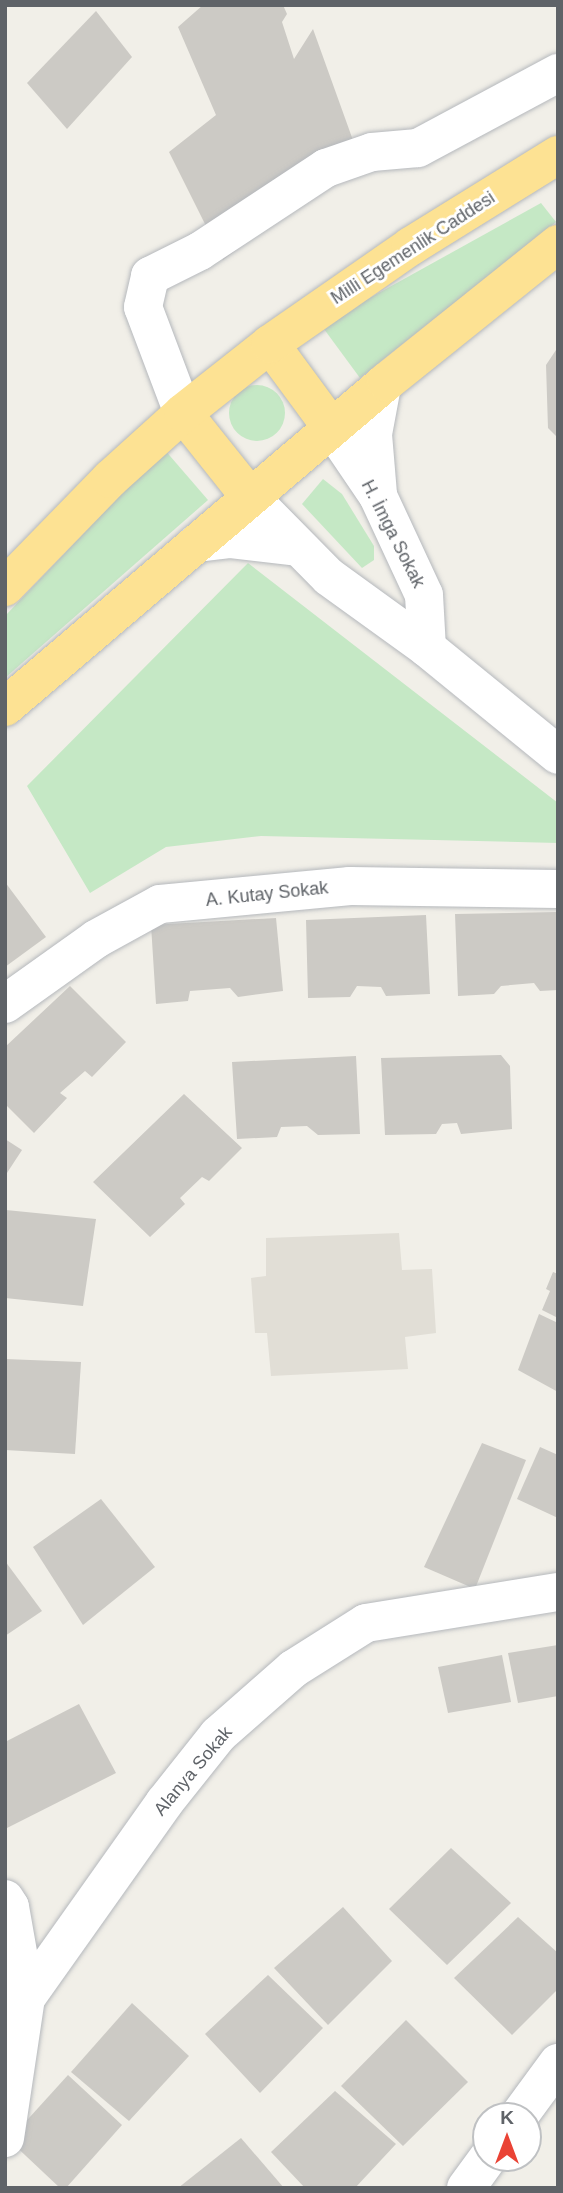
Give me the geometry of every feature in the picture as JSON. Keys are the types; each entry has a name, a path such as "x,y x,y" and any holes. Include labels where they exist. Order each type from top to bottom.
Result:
{"highway":[{"name":"Milli Egemenlik Caddesi","path":"5,587 110,479 183,413 270,344 411,246 558,155"},
{"path":"5,707 382,386 558,244"},
{"path":"270,344 332,428"},
{"path":"183,413 250,497"}],"street":[{"path":"183,413 143,307 150,276 200,251 326,168 372,152 418,148 558,73"},
{"path":"378,496 373,434 382,386"},
{"name":"H. İmga Sokak","path":"332,428 378,496 424,595 427,648"},
{"path":"250,497 298,547 361,603 427,648 558,755"},
{"path":"197,543 229,538 298,547"},
{"name":"A. Kutay Sokak","path":"5,1004 96,939 160,904 350,886 558,889"},
{"name":"Alanya Sokak","path":"5,2138 26,1998 164,1803 218,1735 293,1669 366,1623 558,1592"},
{"path":"5,1899 10,1907 26,1998"},
{"path":"529,2102 558,2063"},
{"path":"466,2188 478,2172"}],"shaded area":[{"path":"399,1233 402,1270 432,1269 436,1333 405,1337 408,1369 271,1376 267,1333 255,1333 251,1278 266,1276 266,1238"}],"green space":[{"path":"541,203 556,222 360,378 321,325"},
{"path":"257,385 268,387 277,393 283,402 283,424 277,433 268,439 257,441 246,439 237,433 231,424 229,413 231,402 237,393 246,387"},
{"path":"164,449 208,500 5,678 5,616"},
{"path":"323,479 342,494 374,546 374,560 362,568 302,504"},
{"path":"248,563 558,803 558,843 261,836 166,847 90,893 27,786"}],"building":[{"path":"203,5 283,5 287,14 282,22 294,59 313,29 359,157 223,260 169,152 216,115 178,27"},
{"path":"96,11 132,57 67,129 27,83"},
{"path":"558,347 558,438 548,428 546,365"},
{"path":"5,882 46,937 5,967"},
{"path":"558,912 558,990 540,991 534,983 501,986 494,994 458,996 455,914"},
{"path":"426,915 430,994 386,996 381,987 357,986 350,997 308,998 306,920"},
{"path":"276,918 283,991 238,997 230,988 190,991 188,1001 156,1004 151,925"},
{"path":"70,986 126,1042 92,1077 85,1071 60,1093 67,1098 34,1133 5,1104 5,1047"},
{"path":"501,1055 510,1066 512,1129 461,1134 457,1123 442,1124 436,1134 385,1135 381,1058"},
{"path":"356,1056 360,1134 318,1135 307,1126 281,1127 277,1137 237,1139 232,1062"},
{"path":"184,1094 242,1148 209,1181 202,1177 180,1198 185,1204 150,1237 93,1182"},
{"path":"5,1139 22,1150 5,1176"},
{"path":"6,1210 96,1219 83,1306 5,1298"},
{"path":"553,1272 558,1274 558,1318 542,1310 550,1291 546,1289"},
{"path":"539,1314 558,1323 558,1392 518,1370"},
{"path":"5,1359 81,1362 75,1454 5,1450"},
{"path":"482,1443 526,1460 475,1589 424,1567"},
{"path":"540,1447 558,1455 558,1518 517,1499"},
{"path":"101,1499 155,1567 83,1625 33,1547"},
{"path":"5,1561 42,1611 5,1636"},
{"path":"558,1645 558,1696 518,1703 508,1653"},
{"path":"502,1655 511,1702 448,1713 438,1667"},
{"path":"79,1704 116,1773 7,1828 5,1742"},
{"path":"451,1848 511,1903 447,1965 389,1909"},
{"path":"343,1907 392,1961 328,2025 274,1968"},
{"path":"518,1917 558,1953 558,1989 512,2035 454,1978"},
{"path":"268,1975 323,2028 260,2093 205,2034"},
{"path":"132,2003 189,2056 129,2121 71,2072"},
{"path":"406,2020 468,2082 403,2146 341,2086"},
{"path":"68,2075 122,2125 66,2188 60,2188 9,2140"},
{"path":"335,2091 396,2144 355,2188 305,2188 271,2152"},
{"path":"241,2138 284,2188 178,2188"}]}
